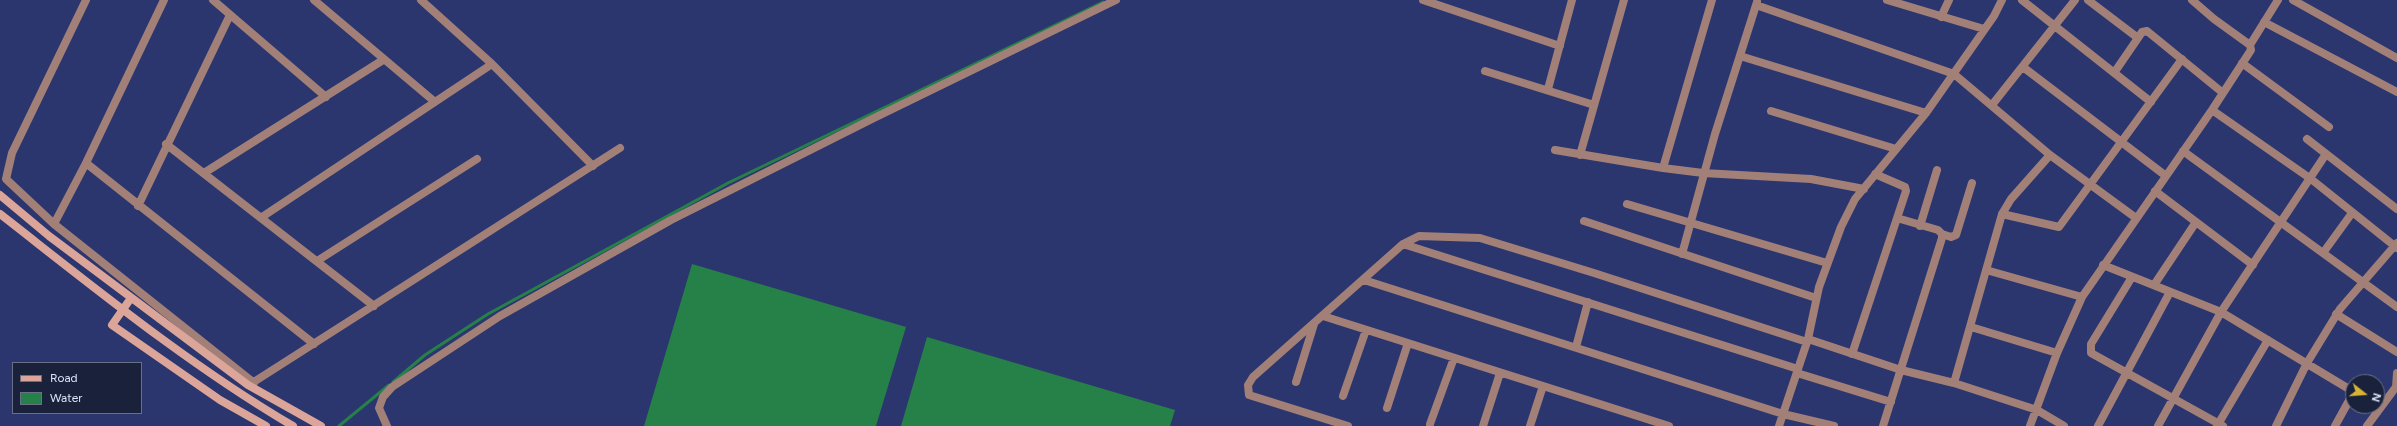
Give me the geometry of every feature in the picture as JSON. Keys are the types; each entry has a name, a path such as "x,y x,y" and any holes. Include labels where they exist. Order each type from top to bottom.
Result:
{"main road":[{"path":"0,195 49,236 131,298 251,384 320,425"},
{"path":"0,214 141,324 211,374 293,426"},
{"path":"131,298 112,325 220,400 266,426"}],"street":[{"path":"86,0 12,154 6,175 9,183 54,224 251,384 620,148"},
{"path":"54,224 86,163 164,0"},
{"path":"213,0 326,97"},
{"path":"314,0 383,60 435,102"},
{"path":"421,0 492,64 593,166"},
{"path":"387,426 379,408 383,397 392,387 500,316 672,220 872,119 1116,0"},
{"path":"1423,0 1560,46"},
{"path":"1548,90 1572,0"},
{"path":"1580,155 1624,0"},
{"path":"1663,168 1712,0"},
{"path":"1887,0 1984,29"},
{"path":"1941,17 1949,0"},
{"path":"1779,426 1808,341 1816,298 1848,211 1875,174 1926,113 1994,16 2002,0"},
{"path":"2022,0 2152,102"},
{"path":"1992,105 2024,67 2075,0"},
{"path":"2088,0 2138,38"},
{"path":"2192,0 2214,19 2250,45"},
{"path":"2030,426 2057,353 2082,297 2212,110 2251,50 2250,45 2277,0"},
{"path":"2293,0 2397,58"},
{"path":"1682,254 1703,173 1757,3 1954,74 2050,155 2136,218"},
{"path":"138,206 166,144 230,15"},
{"path":"2264,22 2397,92"},
{"path":"2114,73 2142,32 2146,31 2223,93"},
{"path":"1740,56 1926,113"},
{"path":"2002,214 2059,227 2089,184 2122,144 2182,59"},
{"path":"204,173 383,60"},
{"path":"2242,63 2329,127"},
{"path":"262,217 492,64"},
{"path":"2024,67 2122,144 2166,176"},
{"path":"1486,71 1594,105"},
{"path":"2212,110 2311,179 2396,246 2336,314 2307,363 2276,426"},
{"path":"1771,111 1896,149"},
{"path":"2307,139 2397,209"},
{"path":"166,144 262,217 374,306"},
{"path":"1554,150 1663,168 1703,173 1811,179 1864,189"},
{"path":"2183,152 2397,307"},
{"path":"2158,426 2174,400 2221,312 2311,179 2326,154"},
{"path":"1954,384 1971,327 1996,227 2002,214 2012,199 2050,155"},
{"path":"317,261 478,158"},
{"path":"86,163 138,206 314,344"},
{"path":"1920,226 1937,170"},
{"path":"1852,354 1906,191 1905,187 1875,174"},
{"path":"1897,218 1920,226 1938,230 1942,234 1951,237 1956,235 1972,183"},
{"path":"2155,191 2253,265"},
{"path":"1627,204 1828,263"},
{"path":"2323,253 2352,212"},
{"path":"1584,220 1816,298"},
{"path":"2154,286 2196,222"},
{"path":"1883,426 1942,234"},
{"path":"1348,426 1249,395 1248,385 1253,377 1403,244 1419,236 1480,238 1901,370 1954,384 2037,410 2064,426"},
{"path":"1403,244 1588,302 1891,402"},
{"path":"2103,265 2221,312 2351,390 2351,396 2335,426"},
{"path":"1986,270 2082,297"},
{"path":"2132,277 2090,350 2095,356 2126,374 2220,425 2268,340"},
{"path":"1364,280 1783,414 1834,426"},
{"path":"2098,426 2170,292"},
{"path":"1576,347 1588,302"},
{"path":"2336,314 2397,352"},
{"path":"1323,316 1543,386 1654,424 1669,426"},
{"path":"1296,382 1314,323"},
{"path":"1971,327 2057,353"},
{"path":"1343,396 1366,330"},
{"path":"1388,408 1408,343"},
{"path":"1430,424 1454,358"},
{"path":"1483,426 1500,373"},
{"path":"2367,426 2397,387 2397,373"},
{"path":"1530,426 1543,386"}],"water":[{"path":"692,264 906,327 876,426 644,426"},
{"path":"927,337 1175,410 1170,426 901,426"}],"waterway":[{"path":"393,382 425,355 488,314 728,183 1103,2"},
{"path":"339,426 389,385"}]}
